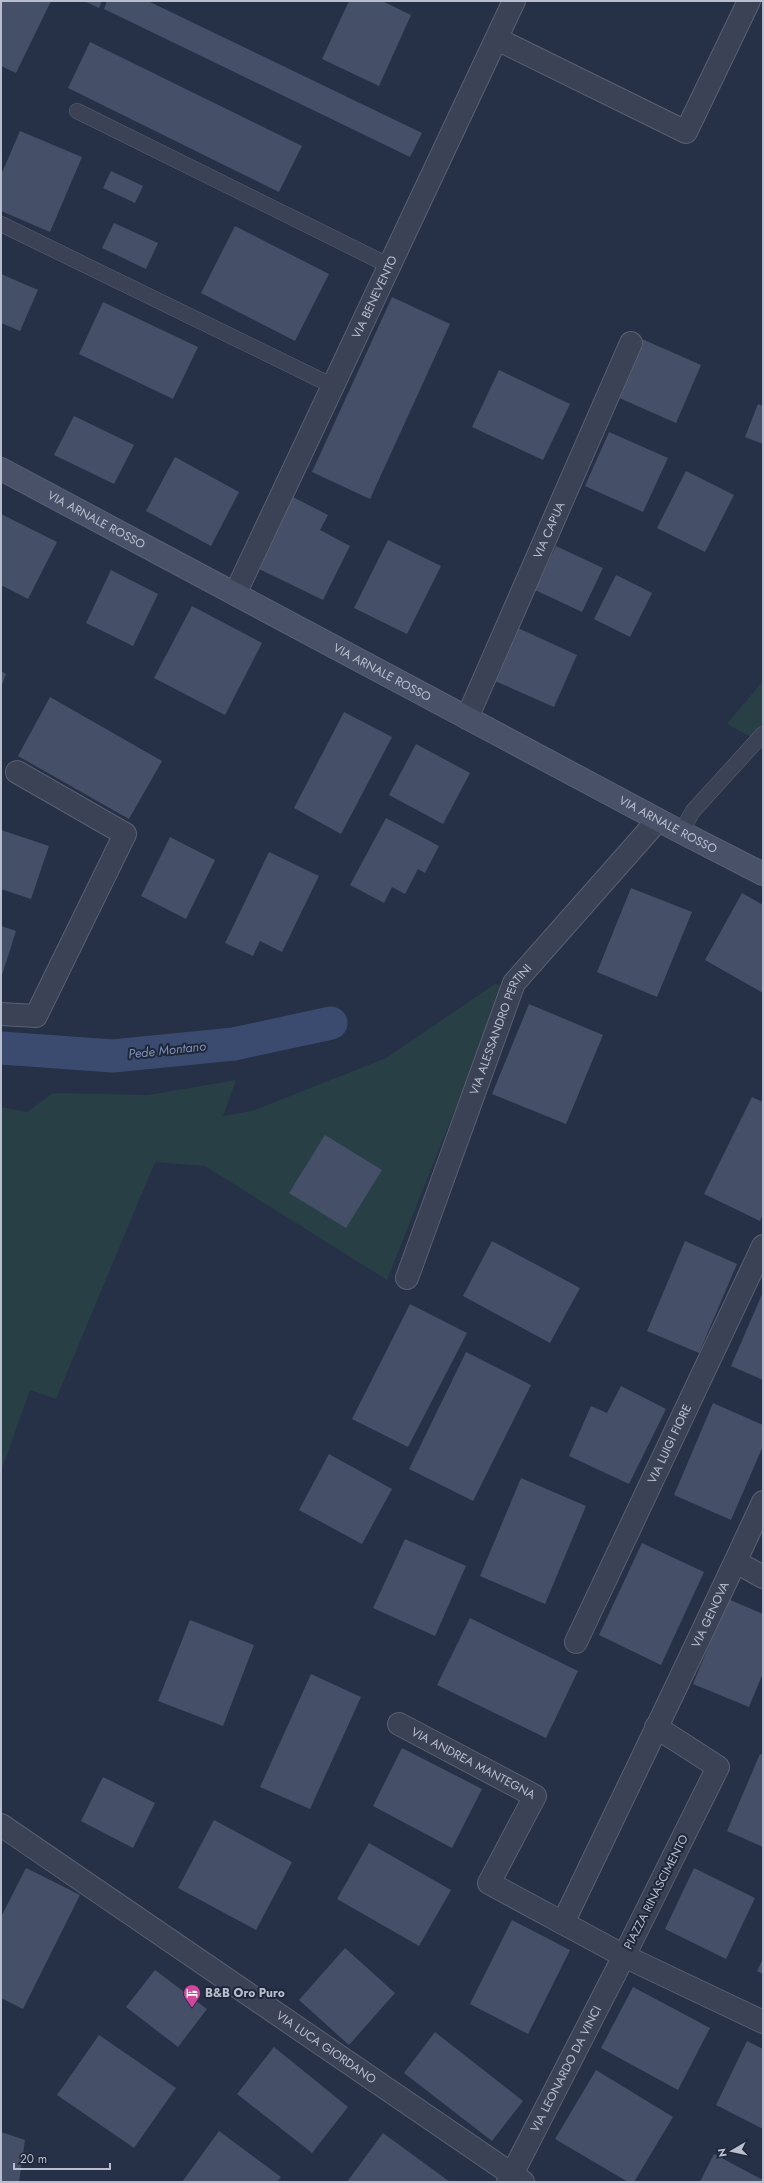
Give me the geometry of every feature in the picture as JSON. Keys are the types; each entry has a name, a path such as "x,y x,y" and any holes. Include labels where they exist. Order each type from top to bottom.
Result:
{"street":[{"name":"VIA BENEVENTO","path":"235,594 514,1"},
{"path":"497,39 686,132 749,1"},
{"name":"VIA CAPUA","path":"467,718 630,343"},
{"name":"VIA ARNALE ROSSO","path":"1,469 650,816 763,874"},
{"path":"1,1014 36,1016 125,834 17,772"},
{"name":"VIA ALESSANDRO PERTINI","path":"407,1278 514,983 650,816"},
{"name":"VIA LUIGI FIORE","path":"576,1642 763,1246"},
{"name":"VIA GENOVA","path":"656,1727 736,1562 763,1502"},
{"path":"736,1562 763,1578"},
{"name":"VIA ANDREA MANTEGNA","path":"399,1724 535,1796 489,1883 563,1923"},
{"path":"563,1923 656,1727"},
{"name":"PIAZZA RINASCIMENTO","path":"563,1923 624,1956 718,1767 656,1727"},
{"name":"VIA LUCA GIORDANO","path":"1,1825 514,2180"},
{"path":"624,1956 763,2022"},
{"name":"VIA LEONARDO DA VINCI","path":"514,2180 624,1956"}],"lane":[{"path":"77,111 390,266"},
{"path":"1,224 333,386"},
{"path":"681,832 693,811 763,734"}],"shaded area":[{"path":"763,681 763,744 727,724"},
{"path":"495,984 504,986 387,1280 205,1166 155,1162 56,1399 30,1390 1,1472 1,1107 27,1112 53,1093 148,1095 236,1080 223,1116 252,1111 386,1058"}],"building":[{"path":"1,1 51,1 16,73 1,66"},
{"path":"84,1 102,1 99,8"},
{"path":"107,1 148,1 422,133 410,157 104,9"},
{"path":"349,1 382,1 411,15 379,86 322,59"},
{"path":"90,42 302,146 279,192 68,88"},
{"path":"20,131 82,157 50,232 1,211 1,175"},
{"path":"111,171 143,186 135,203 103,188"},
{"path":"114,223 158,243 146,269 102,248"},
{"path":"235,226 329,274 295,341 201,293"},
{"path":"1,274 38,290 20,331 1,323"},
{"path":"392,297 450,324 370,499 312,472"},
{"path":"103,302 198,347 173,399 79,354"},
{"path":"642,339 701,365 676,423 617,397"},
{"path":"499,370 570,404 543,460 472,427"},
{"path":"758,404 763,406 763,444 745,437"},
{"path":"74,416 134,445 114,484 54,455"},
{"path":"609,432 668,458 643,512 585,486"},
{"path":"175,457 239,492 211,546 146,511"},
{"path":"686,471 734,495 705,552 657,528"},
{"path":"289,495 328,515 320,530 350,546 323,600 257,568"},
{"path":"1,514 57,542 28,599 1,585"},
{"path":"388,540 441,566 407,634 354,608"},
{"path":"556,546 603,568 582,612 535,590"},
{"path":"111,570 158,594 133,646 86,623"},
{"path":"616,575 652,593 630,637 594,619"},
{"path":"192,606 262,643 225,715 154,678"},
{"path":"518,628 577,655 554,707 495,681"},
{"path":"1,671 6,674 1,687"},
{"path":"50,697 162,761 129,819 18,756"},
{"path":"344,712 392,737 341,834 294,808"},
{"path":"416,744 470,773 443,824 389,795"},
{"path":"386,818 439,846 425,873 418,869 405,894 392,887 384,903 350,885"},
{"path":"1,830 49,846 31,899 1,889"},
{"path":"170,837 215,860 186,919 141,896"},
{"path":"269,852 319,876 282,952 260,941 253,956 225,943"},
{"path":"631,888 692,912 657,997 597,972"},
{"path":"742,893 763,905 763,993 705,960"},
{"path":"1,926 16,931 1,978"},
{"path":"529,1004 603,1035 566,1124 492,1094"},
{"path":"752,1097 763,1102 763,1214 760,1221 704,1194"},
{"path":"325,1135 382,1170 346,1228 289,1193"},
{"path":"492,1241 580,1288 550,1343 463,1296"},
{"path":"685,1241 737,1264 699,1353 647,1331"},
{"path":"763,1292 763,1380 731,1366"},
{"path":"410,1304 467,1333 408,1447 352,1419"},
{"path":"466,1352 531,1385 473,1501 409,1469"},
{"path":"621,1386 666,1409 629,1484 569,1456 591,1406 607,1413"},
{"path":"713,1403 763,1425 763,1446 731,1520 674,1495"},
{"path":"329,1454 392,1489 362,1544 299,1510"},
{"path":"521,1478 586,1506 545,1604 480,1576"},
{"path":"405,1539 466,1566 435,1636 373,1608"},
{"path":"642,1543 704,1572 661,1665 599,1635"},
{"path":"728,1599 763,1614 763,1673 749,1707 693,1684"},
{"path":"470,1618 578,1671 546,1738 437,1685"},
{"path":"190,1620 254,1645 223,1726 158,1701"},
{"path":"311,1674 361,1697 310,1809 260,1787"},
{"path":"402,1748 482,1789 452,1848 373,1806"},
{"path":"760,1754 763,1755 763,1847 727,1831"},
{"path":"103,1777 155,1803 133,1848 81,1821"},
{"path":"214,1820 292,1862 256,1930 178,1888"},
{"path":"369,1843 451,1890 419,1946 337,1899"},
{"path":"26,1868 80,1895 23,2009 1,1998 1,1917"},
{"path":"694,1868 755,1898 726,1959 665,1929"},
{"path":"512,1920 570,1950 528,2034 470,2004"},
{"path":"345,1948 395,1993 349,2045 299,2000"},
{"path":"763,1959 763,1974 757,1971"},
{"path":"155,1970 207,2009 178,2047 126,2007"},
{"path":"633,1987 710,2028 678,2090 601,2048"},
{"path":"435,2032 523,2101 492,2141 404,2073"},
{"path":"99,2035 176,2088 134,2148 57,2095"},
{"path":"747,2041 763,2049 763,2129 716,2105"},
{"path":"274,2047 348,2107 312,2153 237,2094"},
{"path":"596,2070 673,2117 634,2182 628,2182 555,2139"},
{"path":"219,2131 281,2177 277,2182 182,2182"},
{"path":"1,2132 25,2140 19,2182 1,2182"},
{"path":"383,2133 450,2182 347,2182"},
{"path":"714,2154 763,2180 763,2182 700,2182"}],"waterway":[{"name":"Pede Montano","path":"1,1048 113,1056 234,1044 331,1023"}],"place":[{"name":"B&B Oro Puro","path":"192,2008"}]}
